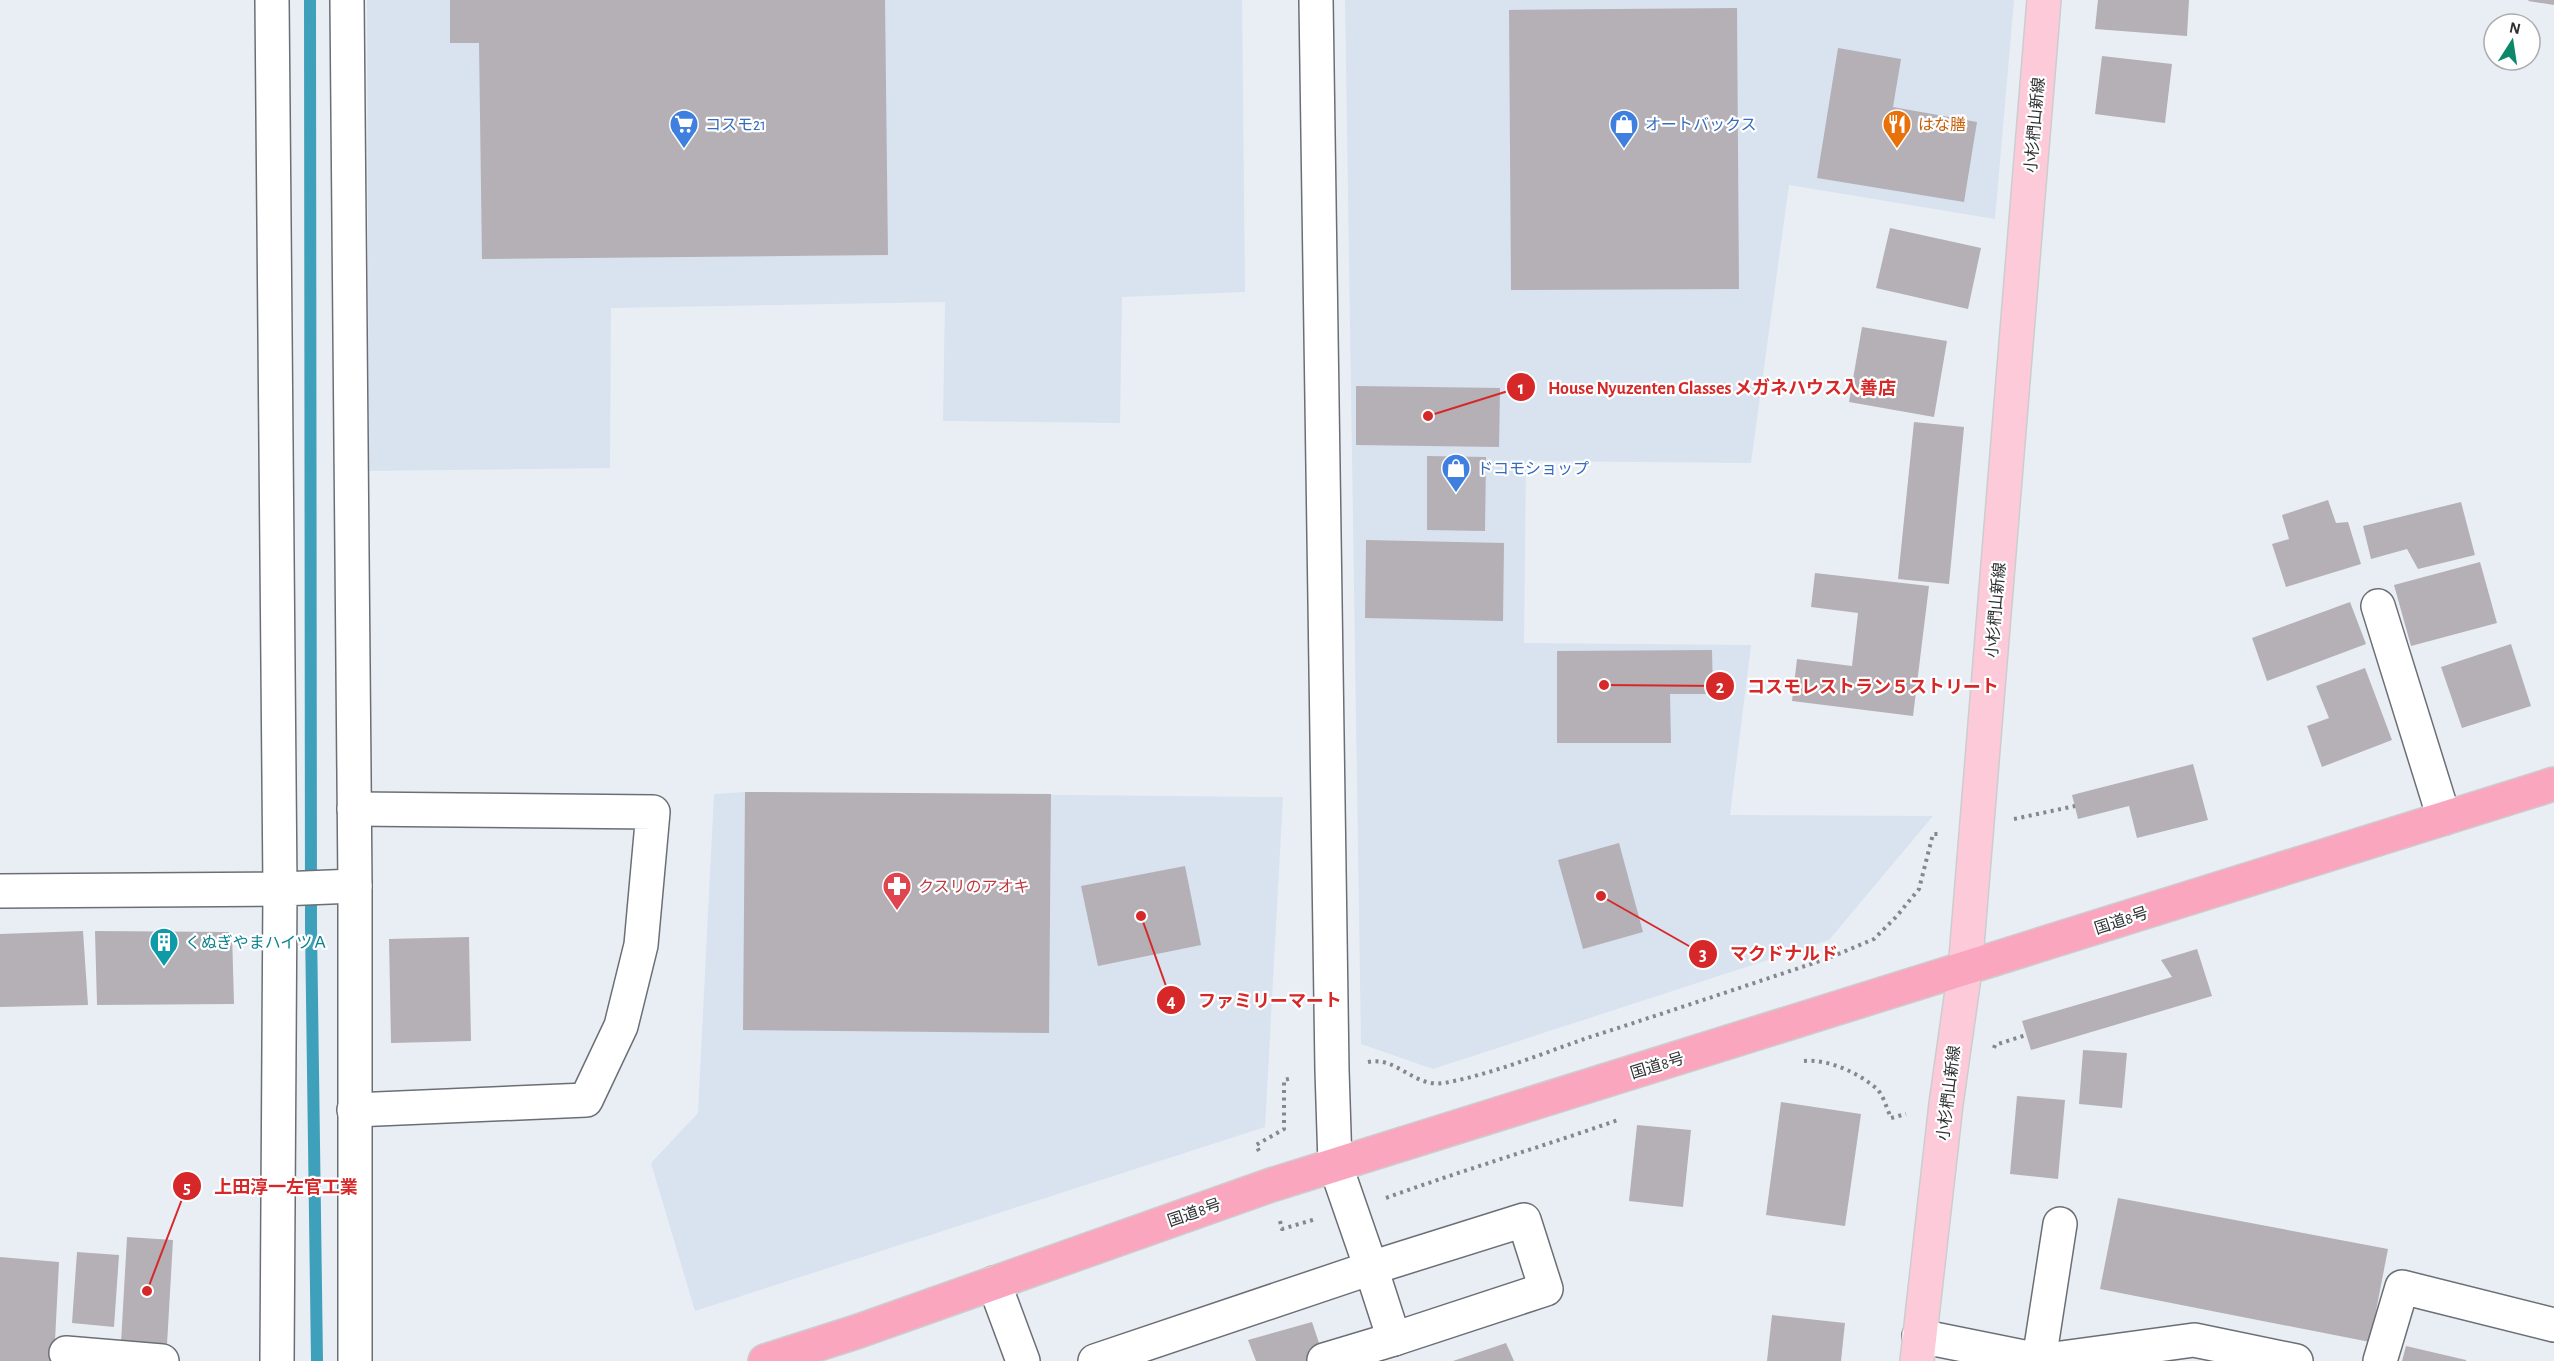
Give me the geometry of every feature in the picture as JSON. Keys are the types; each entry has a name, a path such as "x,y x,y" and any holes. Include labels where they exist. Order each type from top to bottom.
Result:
{"highway":[{"name":"国道8号","path":"765,1361 856,1332 1335,1164 1965,970 2554,784"}],"main road":[{"name":"小杉椚山新線","path":"1918,1348 1946,1104 1965,970 2044,0"}],"street":[{"path":"272,0 280,890 277,1361"},
{"path":"347,0 355,886 355,1361"},
{"path":"1316,0 1335,1164 1394,1339"},
{"path":"2378,606 2444,818"},
{"path":"354,809 653,812 641,945 621,1026 586,1100 354,1110"},
{"path":"0,891 280,890 355,886"},
{"path":"1095,1361 1371,1268 1524,1220 1546,1289 1324,1360"},
{"path":"2039,1360 2061,1224"},
{"path":"994,1283 1023,1361"},
{"path":"2380,1361 2403,1287 2554,1325"},
{"path":"1918,1348 2039,1360 2194,1340 2296,1361"},
{"path":"66,1353 162,1361"}],"path":[{"path":"1324,1217 1282,1229 1271,1185 1256,1145 1284,1129 1284,1080 1376,1060 1398,1067 1415,1080 1442,1083 1510,1064 1829,958 1874,939 1896,917 1919,889 1933,834 2074,806"},
{"path":"1992,1056 1995,1045 2026,1035"},
{"path":"1798,1061 1816,1060 1852,1074 1877,1089 1892,1118 1946,1104"},
{"path":"1377,1202 1479,1165 1559,1141 1622,1118"}],"shaded area":[{"path":"367,0 1242,0 1245,292 1122,297 1120,423 943,421 945,302 611,308 610,468 369,471"},
{"path":"1345,0 2014,0 1995,219 1789,185 1751,463 1526,461 1524,643 1751,645 1730,815 1933,816 1829,940 1433,1069 1361,1044"},
{"path":"745,792 1283,797 1265,1127 695,1311 651,1163 698,1113 714,794"}],"building":[{"name":"コスモ21","path":"450,0 885,0 888,255 482,259 479,43 450,43"},
{"path":"2098,0 2189,0 2187,36 2095,29"},
{"path":"2554,0 2554,5 2528,1"},
{"name":"オートバックス","path":"1737,8 1739,289 1511,290 1509,10"},
{"name":"はな膳","path":"1838,48 1901,59 1893,107 1977,122 1964,202 1817,178"},
{"path":"2102,56 2172,64 2165,123 2095,114"},
{"path":"1890,228 1981,248 1968,309 1876,288"},
{"path":"1862,327 1947,341 1934,417 1849,402"},
{"path":"1356,386 1500,388 1499,447 1356,445"},
{"path":"1914,422 1964,427 1949,584 1898,579"},
{"name":"ドコモショップ","path":"1427,456 1486,457 1485,531 1427,530"},
{"path":"2328,500 2336,523 2348,522 2361,564 2286,587 2272,544 2289,539 2282,515"},
{"path":"2461,502 2475,555 2418,569 2407,549 2371,559 2363,526"},
{"path":"1366,540 1504,543 1503,621 1365,618"},
{"path":"2480,562 2497,623 2411,646 2394,585"},
{"path":"1815,573 1929,586 1913,716 1792,701 1797,659 1852,666 1858,613 1811,607"},
{"path":"2350,602 2366,644 2267,681 2252,638"},
{"path":"2511,644 2531,706 2462,728 2441,667"},
{"path":"1712,650 1713,694 1670,694 1671,743 1557,743 1557,651"},
{"path":"2365,668 2392,740 2322,767 2307,726 2329,718 2316,686"},
{"path":"2193,764 2208,820 2137,838 2129,806 2078,819 2072,795"},
{"name":"クスリのアオキ","path":"745,792 1051,794 1049,1033 743,1030"},
{"path":"1619,843 1643,932 1583,949 1558,860"},
{"path":"1185,866 1201,945 1098,966 1081,886"},
{"path":"83,931 88,1005 0,1007 0,934"},
{"name":"くぬぎやまハイツＡ","path":"95,931 232,932 234,1004 97,1005"},
{"path":"469,937 471,1041 391,1043 389,939"},
{"path":"2197,949 2212,996 2031,1050 2022,1021 2172,977 2161,960"},
{"path":"2083,1050 2127,1053 2122,1108 2079,1104"},
{"path":"2017,1096 2065,1100 2058,1179 2010,1174"},
{"path":"1781,1102 1861,1114 1845,1226 1766,1215"},
{"path":"1637,1125 1691,1130 1683,1207 1629,1201"},
{"path":"2118,1198 2388,1249 2370,1342 2100,1289"},
{"path":"127,1237 173,1240 167,1345 121,1343"},
{"path":"77,1252 119,1255 114,1327 72,1323"},
{"path":"0,1257 59,1262 54,1361 0,1361"},
{"path":"1772,1315 1845,1323 1841,1361 1767,1361"},
{"path":"1312,1322 1325,1361 1256,1361 1248,1340"},
{"path":"1506,1343 1514,1361 1453,1361"},
{"path":"2406,1346 2466,1360 2466,1361 2402,1361"}],"waterway":[{"path":"310,0 311,926 317,1361"}],"place":[{"name":"コスモ21","path":"684,150"},
{"name":"オートバックス","path":"1624,150"},
{"name":"はな膳","path":"1897,150"},
{"name":"House Nyuzenten Glasses メガネハウス入善店","path":"1428,416"},
{"name":"ドコモショップ","path":"1456,494"},
{"name":"コスモレストラン５ストリート","path":"1604,685"},
{"name":"マクドナルド","path":"1601,896"},
{"name":"クスリのアオキ","path":"897,912"},
{"name":"ファミリーマート","path":"1141,916"},
{"name":"くぬぎやまハイツＡ","path":"164,968"},
{"name":"上田淳一左官工業","path":"147,1291"}]}
